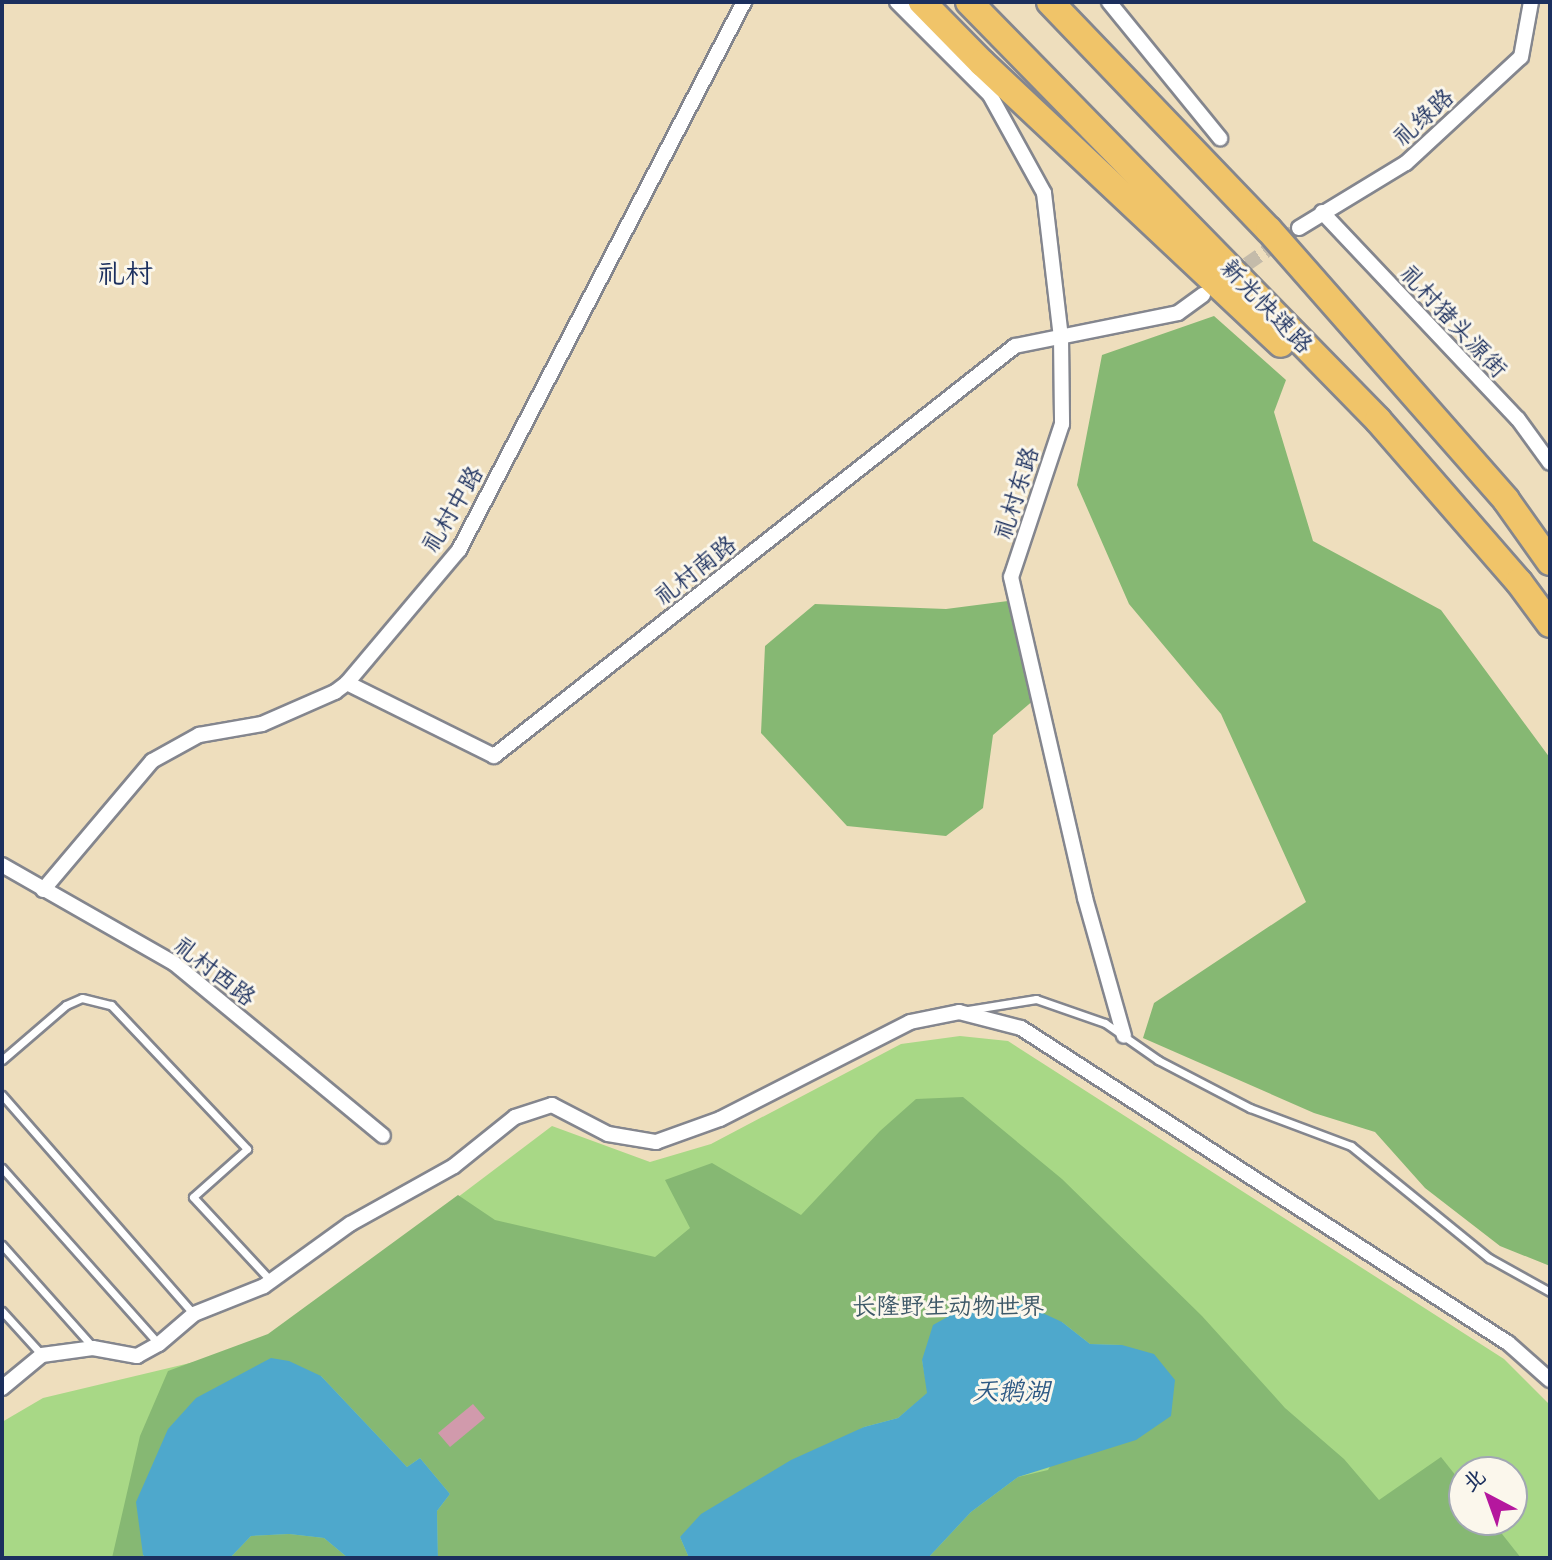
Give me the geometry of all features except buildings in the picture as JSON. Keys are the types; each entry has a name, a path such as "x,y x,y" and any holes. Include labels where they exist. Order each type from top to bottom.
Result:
{"highway":[{"path":"922,2 982,63 1441,492"},
{"name":"新光快速路","path":"969,2 1357,399 1519,582 1550,624"},
{"name":"新光快速路","path":"1050,2 1269,230 1506,500 1550,562"},
{"path":"1069,2 1162,116"}],"street":[{"name":"礼村中路","path":"43,890 152,761 199,735 262,724 335,692 347,683 459,550 744,2"},
{"name":"礼村东路","path":"897,2 990,95 1044,193 1061,337 1062,424 1011,577 1085,898 1124,1036"},
{"path":"1109,2 1220,138"},
{"name":"礼绿路","path":"1299,228 1406,163 1521,57 1531,2"},
{"name":"礼村猪头源街","path":"1322,212 1518,419 1550,463"},
{"path":"1061,337 1178,313 1203,295"},
{"name":"礼村南路","path":"347,683 494,756 1015,346 1061,337"},
{"name":"礼村西路","path":"2,865 174,963 383,1136"},
{"path":"2,1388 42,1355 93,1348 137,1356 159,1344 194,1314 264,1286 350,1224 454,1166 515,1117 552,1105 608,1134 656,1142 720,1119 910,1022 959,1012 1021,1028 1508,1343 1550,1380"}],"lane":[{"path":"2,1060 66,1005 82,998 111,1005 247,1149 193,1197 270,1280"},
{"path":"959,1012 1036,999 1105,1023 1158,1060 1250,1108 1351,1146 1489,1258 1550,1292"},
{"path":"2,1095 194,1314"},
{"path":"2,1168 159,1344"},
{"path":"2,1245 93,1348"},
{"path":"2,1311 42,1355"}],"green space":[{"path":"1214,316 1286,380 1274,412 1313,541 1441,610 1550,758 1550,1266 1500,1246 1425,1188 1375,1132 1314,1113 1143,1038 1154,1003 1306,902 1221,714 1129,604 1077,485 1102,355"},
{"path":"1008,601 1035,699 993,735 983,808 946,836 847,826 761,733 765,646 815,604 946,609"},
{"name":"长隆野生动物世界","path":"960,1036 1008,1041 1504,1359 1550,1405 1550,1558 2,1558 2,1422 43,1398 261,1346 552,1126 650,1162 711,1144 901,1044"},
{"path":"963,1097 1062,1179 1202,1316 1285,1408 1344,1459 1379,1500 1441,1457 1448,1466 1448,1536 1504,1536 1521,1558 928,1558 971,1512 1018,1477 1048,1470 1122,1345 1090,1344 1062,1322 922,1360 928,1393 898,1418 864,1427 680,1537 689,1558 438,1558 437,1511 450,1494 420,1458 407,1467 321,1376 143,1555 146,1558 112,1558 140,1436 168,1371 268,1334 458,1195 495,1220 655,1257 690,1228 665,1180 712,1163 801,1215 880,1131 916,1099"},
{"path":"289,1534 324,1538 348,1558 230,1558 251,1536"}],"water":[{"name":"天鹅湖","path":"978,1300 1019,1302 1062,1322 1090,1344 1122,1345 1154,1354 1175,1380 1171,1416 1136,1440 1018,1477 971,1512 928,1558 689,1558 680,1537 701,1514 791,1460 864,1427 898,1418 927,1393 922,1360 933,1325"},
{"path":"271,1358 289,1361 321,1376 407,1467 420,1458 450,1494 437,1511 438,1558 348,1558 324,1538 289,1534 251,1536 230,1558 146,1558 143,1555 136,1502 168,1429 196,1398"}],"tunnel":[{"path":"1230,276 1299,228"}],"district":[{"name":"礼村","path":"125,273"}]}
